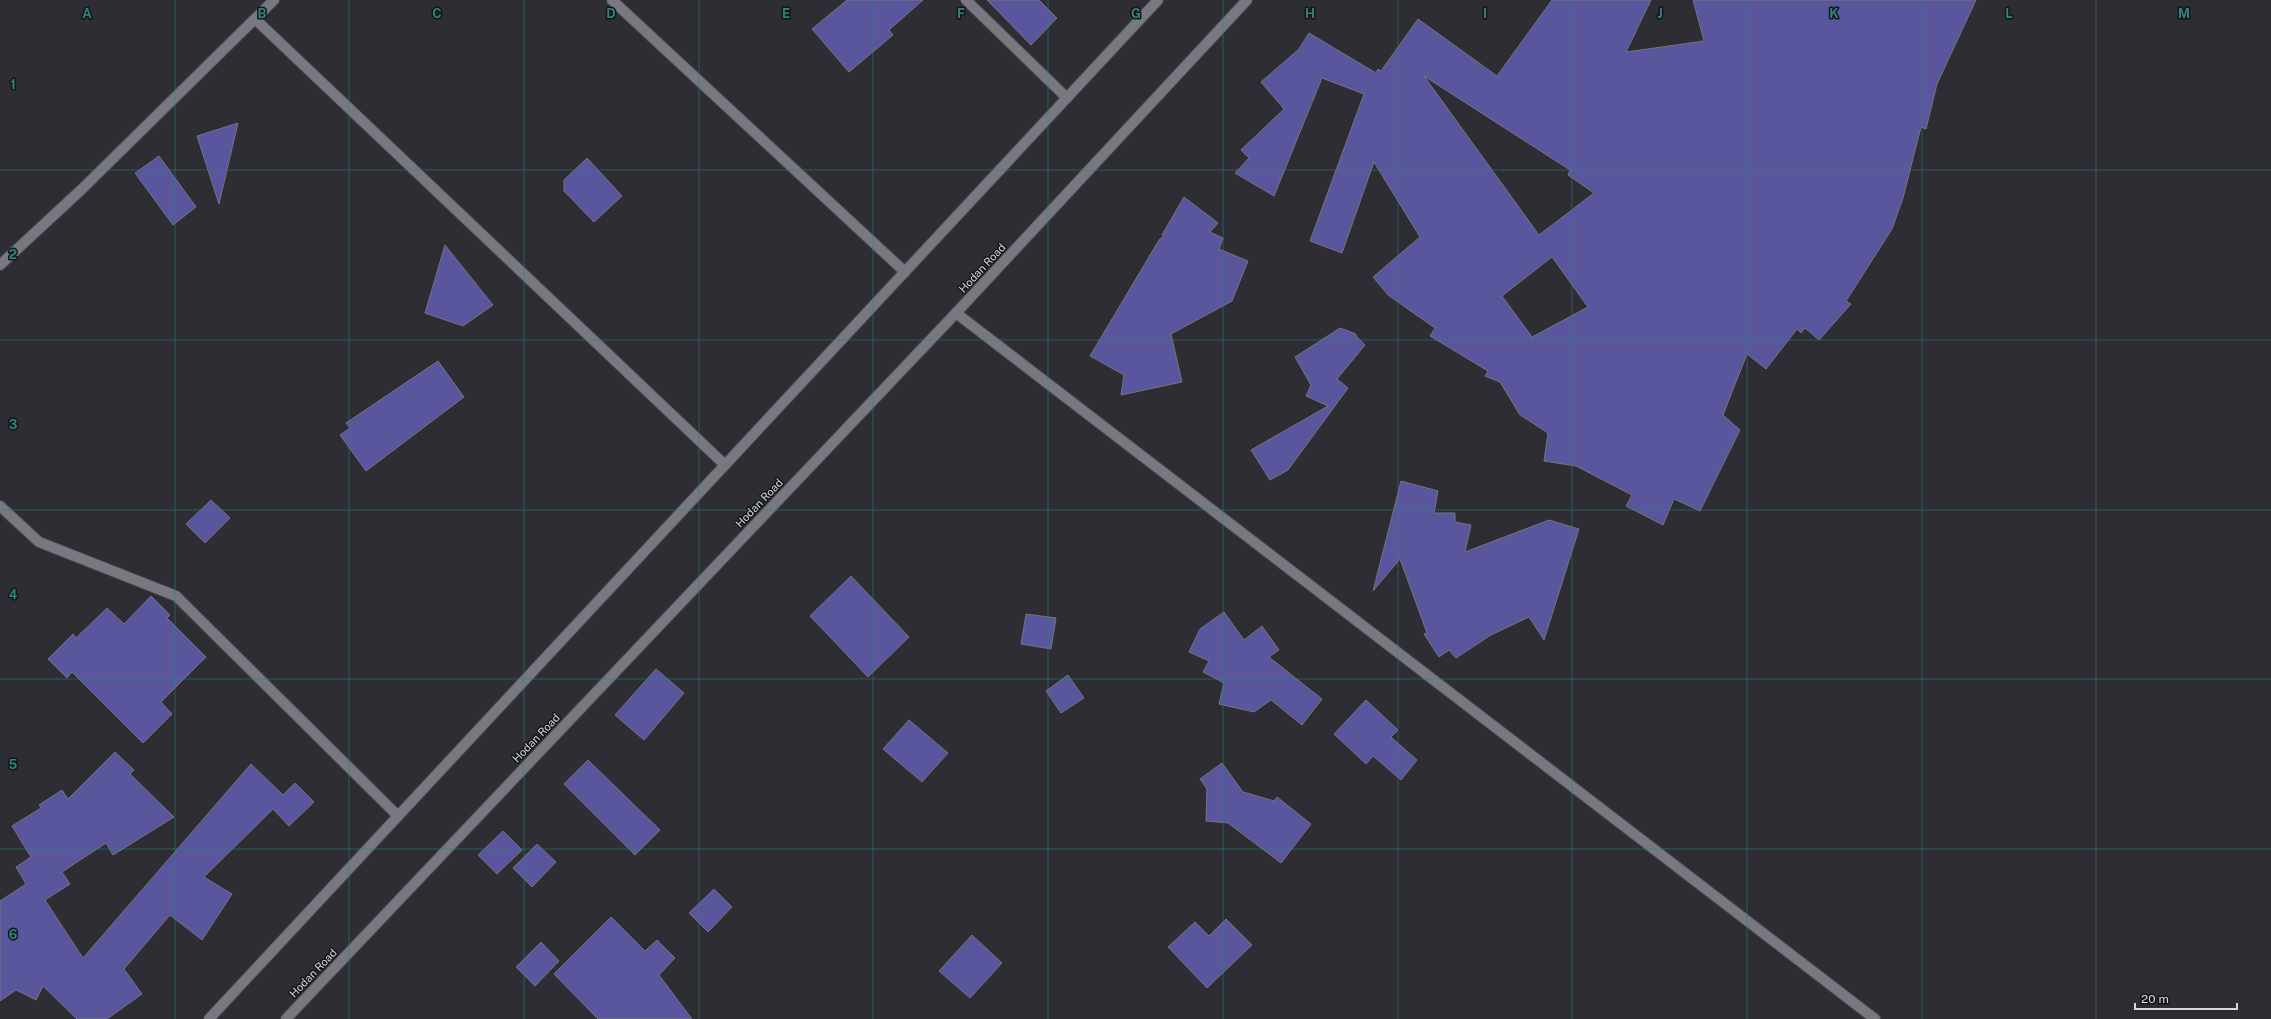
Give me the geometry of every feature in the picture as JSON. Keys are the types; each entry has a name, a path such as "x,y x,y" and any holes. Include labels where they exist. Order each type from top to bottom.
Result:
{"street":[{"path":"0,265 82,189 274,0"},
{"path":"612,0 905,272"},
{"path":"966,0 1066,98"},
{"path":"209,1019 1158,0"},
{"name":"Hodan Road","path":"286,1019 956,313 1247,0"},
{"path":"254,19 725,464"},
{"path":"956,313 1876,1019"},
{"path":"0,506 39,542 176,596 398,816"}],"building":[{"path":"847,0 923,0 889,30 893,35 849,72 812,29"},
{"path":"987,0 1039,0 1057,18 1031,45"},
{"path":"1552,0 1651,0 1626,52 1704,41 1693,0 1976,0 1937,84 1926,129 1921,127 1903,198 1892,229 1846,301 1851,304 1819,340 1805,328 1801,333 1797,329 1766,369 1747,354 1723,415 1740,430 1700,511 1674,499 1663,525 1626,506 1632,495 1576,466 1544,461 1548,433 1520,415 1500,382 1485,376 1488,371 1430,336 1435,328 1388,295 1373,277 1420,237 1374,162 1342,253 1310,241 1364,94 1322,78 1274,196 1235,173 1249,158 1241,150 1284,109 1261,82 1299,49 1309,33 1376,73 1378,69 1381,71 1418,19 1497,76","holes":["1424,76 1570,170 1568,175 1594,193 1539,235","1552,257 1588,307 1532,337 1502,296"]},
{"path":"238,123 219,204 197,136"},
{"path":"159,156 196,207 173,225 135,173"},
{"path":"587,158 622,196 594,222 564,191 564,180"},
{"path":"1184,197 1218,223 1210,232 1223,238 1219,249 1248,261 1232,301 1171,334 1182,382 1121,395 1124,375 1090,356 1159,240 1164,236 1162,235"},
{"path":"445,245 493,305 463,326 425,313"},
{"path":"1340,328 1356,334 1356,336 1365,345 1337,379 1348,388 1288,470 1270,480 1251,450 1328,406 1306,396 1311,385 1295,357"},
{"path":"438,361 464,397 366,471 340,435 350,428 346,423"},
{"path":"1401,481 1438,491 1434,513 1455,513 1455,522 1471,525 1465,552 1549,520 1579,529 1544,640 1529,617 1491,635 1456,658 1449,650 1439,657 1424,634 1427,633 1400,559 1373,591"},
{"path":"211,500 230,518 205,543 186,524"},
{"path":"851,576 909,637 868,677 810,616"},
{"path":"151,596 170,615 167,618 206,657 161,702 172,714 143,743 72,672 67,678 48,659 73,634 76,638 107,608 124,624"},
{"path":"1224,612 1244,640 1262,626 1279,650 1269,657 1322,699 1302,725 1271,700 1254,712 1219,704 1224,683 1203,672 1209,661 1189,652 1200,629"},
{"path":"1026,614 1056,618 1051,649 1021,644"},
{"path":"656,669 684,693 644,740 615,715"},
{"path":"1068,675 1084,698 1061,713 1046,691"},
{"path":"1366,700 1398,730 1391,737 1417,760 1401,780 1373,756 1366,764 1334,734"},
{"path":"909,720 948,753 922,782 883,749"},
{"path":"115,752 134,770 130,774 174,817 113,855 106,843 62,872 70,884 45,900 83,958 251,764 283,795 295,783 314,802 289,826 273,809 204,877 232,894 202,940 170,915 124,969 142,994 107,1019 77,1019 43,986 36,1000 16,990 0,1001 0,901 26,884 16,867 31,857 12,826 41,808 39,805 62,790 68,799"},
{"path":"588,760 660,830 635,855 564,784"},
{"path":"1222,763 1243,792 1274,801 1277,797 1311,824 1281,863 1228,823 1206,821 1207,789 1200,779"},
{"path":"503,831 522,850 497,874 478,855"},
{"path":"537,844 556,862 532,887 513,868"},
{"path":"714,889 732,907 708,932 689,913"},
{"path":"611,917 645,951 657,940 675,958 659,975 692,1019 598,1019 554,974"},
{"path":"1226,919 1252,945 1207,988 1168,947 1195,922 1209,936"},
{"path":"972,935 1002,963 970,998 939,971"},
{"path":"541,942 559,961 535,986 516,967"}]}
